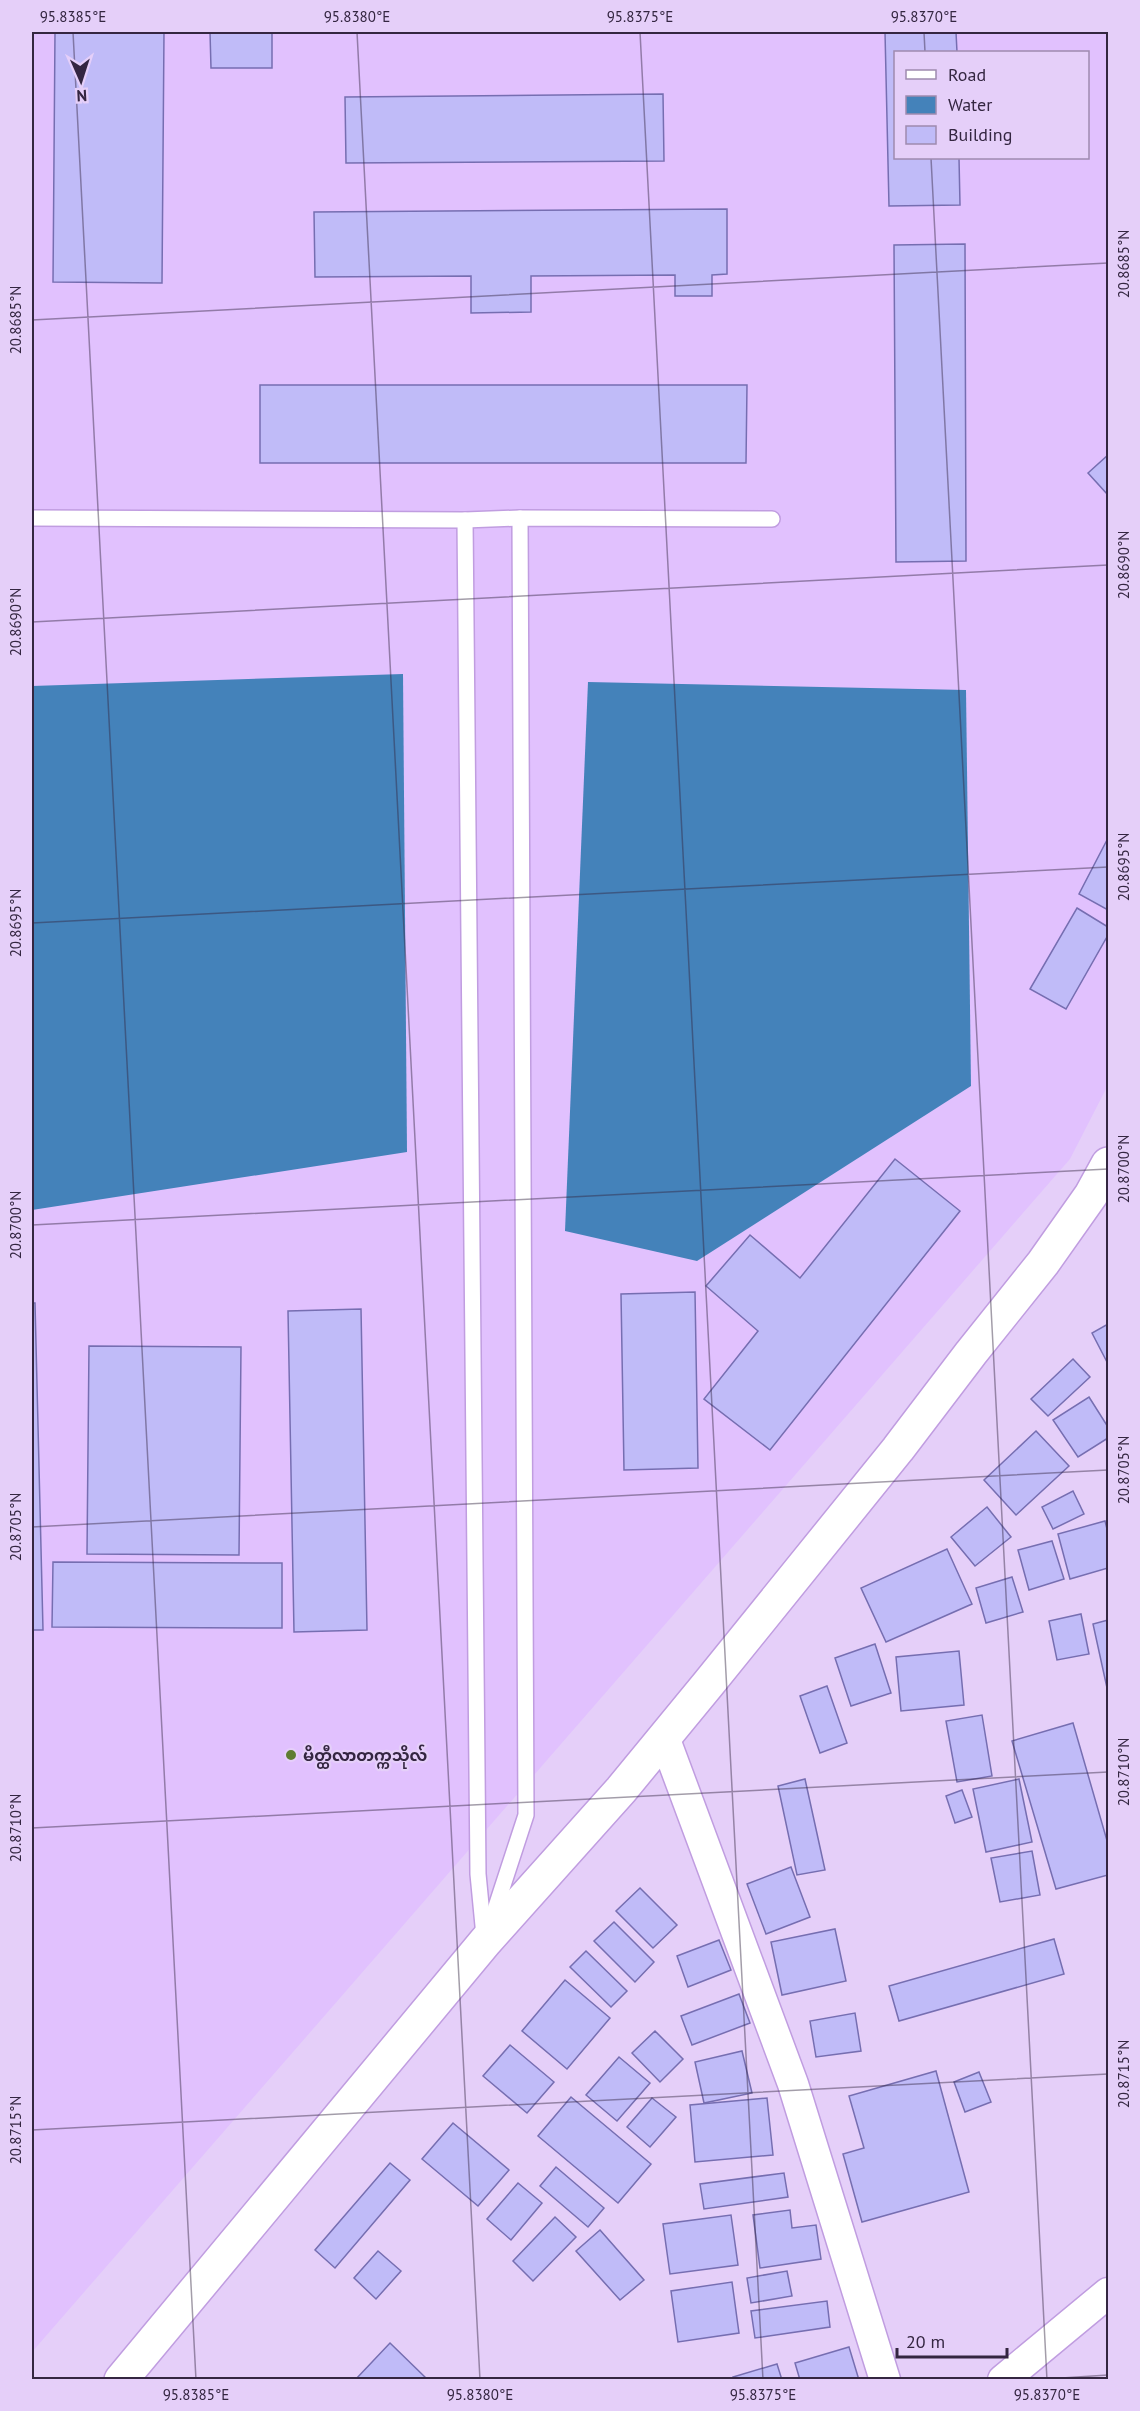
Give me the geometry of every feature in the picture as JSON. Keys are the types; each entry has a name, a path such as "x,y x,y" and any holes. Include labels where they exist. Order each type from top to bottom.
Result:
{"highway":[{"path":"121,2379 485,1942 576,1841 664,1737 898,1449 970,1353 1043,1263 1100,1198 1108,1164"}],"street":[{"path":"664,1737 793,2084 885,2379"},
{"path":"1003,2379 1108,2292"}],"lane":[{"path":"32,518 772,519"},
{"path":"485,1942 526,1815 520,518"},
{"path":"465,520 478,1874 485,1942"}],"shaded area":[{"name":"မိတ္ထီလာတက္ကသိုလ်","path":"32,32 1108,32 1108,1085 1070,1159 32,2352"}],"water":[{"path":"403,674 407,1152 32,1210 32,686"},
{"path":"588,682 966,690 971,1086 697,1261 565,1231"}],"building":[{"path":"55,32 164,32 162,283 53,282"},
{"path":"210,32 272,32 272,68 211,68"},
{"path":"885,32 956,32 957,51 894,51 894,159 959,159 960,205 889,206"},
{"path":"663,94 664,161 346,163 345,97"},
{"path":"727,209 727,274 712,275 712,296 675,296 675,275 531,276 531,312 471,313 471,276 315,277 314,212"},
{"path":"965,244 966,561 896,562 894,245"},
{"path":"260,385 747,385 746,463 260,463"},
{"path":"1108,455 1108,495 1088,473"},
{"path":"1108,838 1108,910 1079,894"},
{"path":"1077,908 1108,927 1108,935 1066,1009 1030,989"},
{"path":"895,1159 960,1211 770,1450 704,1399 758,1331 706,1286 750,1235 800,1278"},
{"path":"695,1292 698,1468 624,1470 621,1294"},
{"path":"32,1303 35,1303 43,1630 32,1630"},
{"path":"361,1309 367,1630 294,1632 288,1311"},
{"path":"1108,1324 1108,1364 1092,1333"},
{"path":"89,1346 241,1347 239,1555 87,1554"},
{"path":"1073,1359 1090,1377 1048,1416 1031,1399"},
{"path":"1089,1397 1108,1427 1108,1438 1078,1457 1053,1420"},
{"path":"1036,1431 1069,1466 1016,1515 984,1480"},
{"path":"1073,1491 1084,1514 1053,1529 1042,1507"},
{"path":"987,1507 1011,1537 975,1566 951,1537"},
{"path":"1105,1521 1108,1533 1108,1568 1070,1579 1058,1534"},
{"path":"1052,1541 1064,1579 1029,1590 1018,1550"},
{"path":"947,1549 972,1604 886,1642 861,1588"},
{"path":"53,1562 282,1563 282,1628 52,1627"},
{"path":"1012,1577 1023,1612 986,1623 976,1588"},
{"path":"1081,1614 1089,1654 1057,1660 1049,1621"},
{"path":"1108,1620 1108,1688 1107,1688 1093,1624"},
{"path":"875,1644 891,1693 851,1706 835,1658"},
{"path":"959,1651 964,1705 901,1711 896,1657"},
{"path":"827,1686 847,1743 820,1753 800,1696"},
{"path":"982,1715 992,1776 957,1782 946,1721"},
{"path":"1073,1723 1108,1844 1108,1875 1056,1889 1012,1741"},
{"path":"805,1779 825,1870 797,1875 778,1786"},
{"path":"1019,1779 1032,1842 986,1852 973,1789"},
{"path":"962,1790 972,1817 955,1823 946,1796"},
{"path":"1032,1851 1040,1895 1000,1902 991,1858"},
{"path":"791,1867 810,1917 766,1934 747,1884"},
{"path":"640,1888 677,1925 653,1948 616,1911"},
{"path":"614,1922 654,1962 635,1982 594,1941"},
{"path":"835,1929 846,1981 782,1995 771,1942"},
{"path":"1054,1939 1064,1974 899,2021 889,1986"},
{"path":"719,1940 731,1970 688,1987 677,1956"},
{"path":"586,1951 627,1991 611,2007 570,1967"},
{"path":"565,1980 610,2018 567,2069 522,2031"},
{"path":"739,1994 750,2023 692,2045 681,2016"},
{"path":"855,2013 861,2051 816,2057 810,2021"},
{"path":"655,2031 683,2059 660,2082 632,2053"},
{"path":"510,2045 554,2082 527,2113 483,2076"},
{"path":"742,2051 752,2093 704,2103 695,2062"},
{"path":"619,2057 650,2083 617,2121 586,2095"},
{"path":"936,2071 969,2192 862,2222 843,2154 864,2148 849,2096"},
{"path":"979,2072 991,2102 965,2112 954,2082"},
{"path":"571,2097 651,2164 618,2203 538,2136"},
{"path":"652,2098 676,2117 650,2147 627,2127"},
{"path":"767,2098 773,2155 695,2162 690,2105"},
{"path":"453,2123 509,2170 478,2206 422,2159"},
{"path":"390,2163 410,2180 335,2268 315,2250"},
{"path":"556,2167 604,2208 588,2227 540,2186"},
{"path":"784,2173 788,2197 704,2209 700,2184"},
{"path":"518,2183 542,2203 511,2240 487,2219"},
{"path":"790,2210 792,2228 816,2225 821,2259 760,2268 753,2215"},
{"path":"731,2215 738,2265 670,2274 663,2224"},
{"path":"555,2217 576,2237 533,2281 513,2261"},
{"path":"600,2230 644,2280 620,2300 576,2251"},
{"path":"378,2251 401,2271 376,2299 354,2278"},
{"path":"787,2271 792,2296 751,2303 747,2278"},
{"path":"732,2282 739,2333 678,2342 671,2291"},
{"path":"827,2301 830,2327 755,2338 751,2311"},
{"path":"390,2343 428,2380 355,2380"},
{"path":"849,2347 859,2380 800,2380 795,2363"},
{"path":"777,2364 782,2380 734,2380 733,2377"}],"place":[{"name":"မိတ္ထီလာတက္ကသိုလ်","path":"291,1755"}]}
